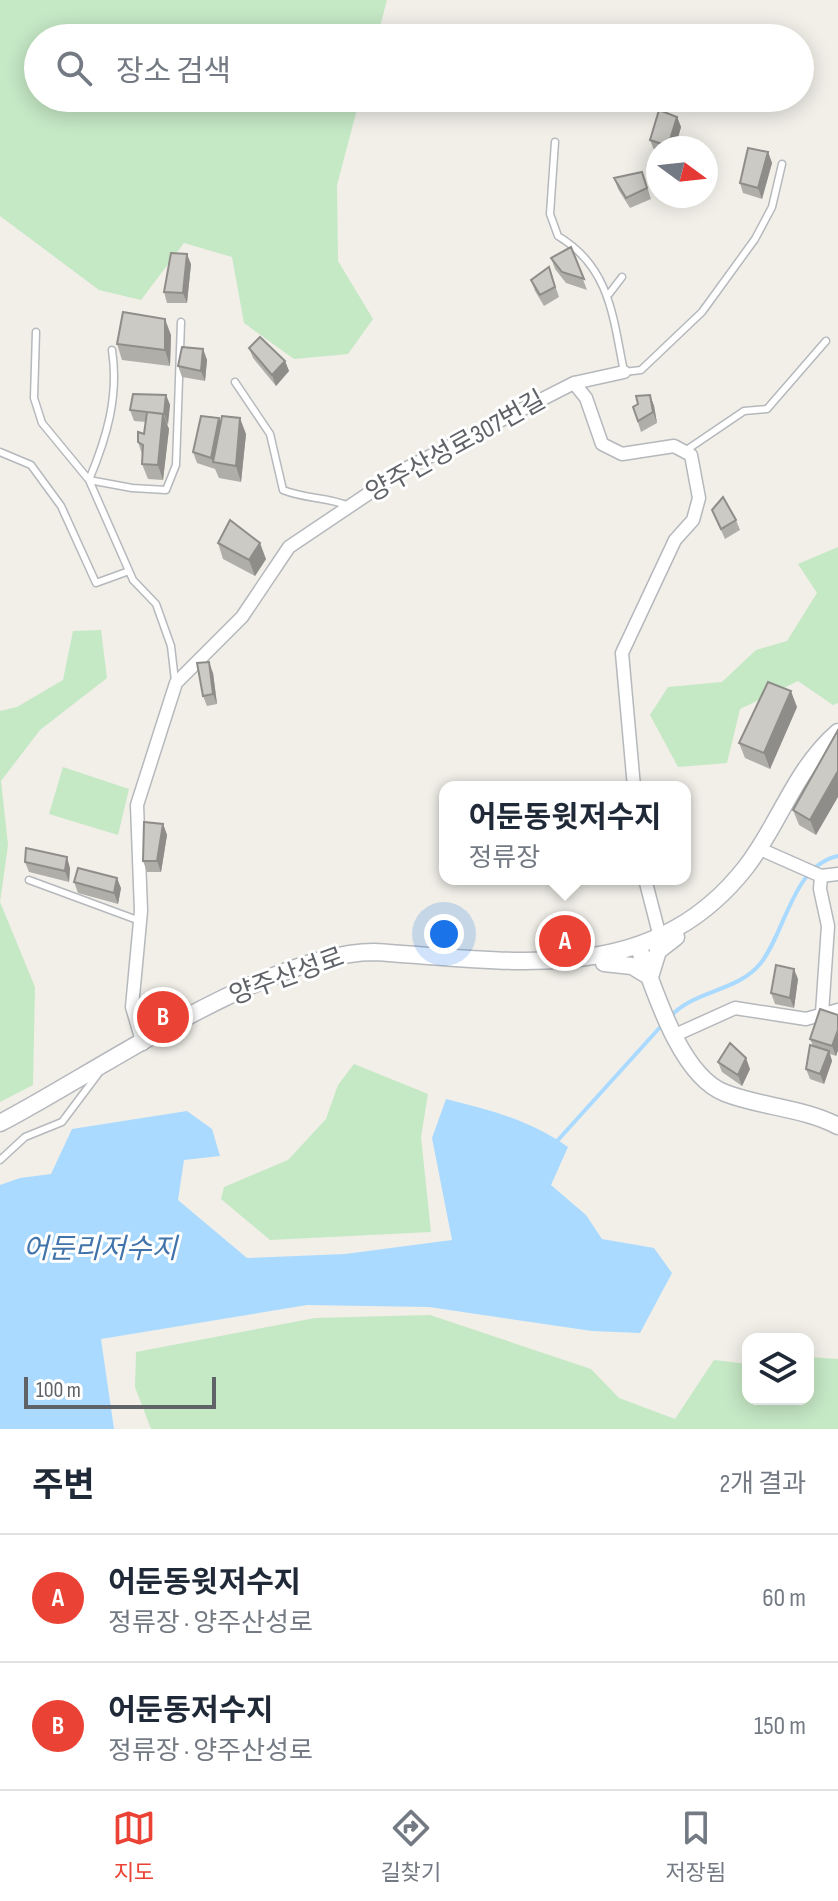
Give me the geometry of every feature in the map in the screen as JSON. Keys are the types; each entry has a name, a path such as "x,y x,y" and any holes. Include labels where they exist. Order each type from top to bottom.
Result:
{"street":[{"name":"양주산성로307번길","path":"143,1044 132,1007 140,921 137,805 176,683 242,617 289,547 405,469 574,383 624,372"},
{"name":"양주산성로307번길","path":"574,383 586,398 602,444 622,454 674,446 685,451"},
{"path":"633,781 622,653 675,540 693,520 699,498 691,455 685,451"},
{"name":"양주산성로","path":"0,1123 228,998 296,968 346,954 405,953 512,962 561,962 639,948 704,908 732,885 760,849 809,761 838,732"},
{"path":"760,849 819,875 838,874"},
{"path":"819,875 828,926 822,1013"},
{"path":"647,885 660,937"},
{"path":"650,977 658,951 699,918 704,908"},
{"path":"639,948 671,1033 697,1069 722,1092 838,1126"},
{"path":"561,962 571,968 611,962 624,964 650,977"},
{"path":"671,1033 735,1008 806,1019 838,1010"}],"lane":[{"path":"555,142 550,214 558,236 580,249 609,294 624,372 641,370 702,312 772,207 782,164"},
{"path":"609,294 622,277"},
{"path":"112,350 117,382 111,418 89,480 166,490 176,465 181,322"},
{"name":"양주산성로307번길","path":"36,332 34,398 42,423 89,480 129,571 156,604 171,646 176,683"},
{"path":"685,451 744,411 767,409 826,341"},
{"path":"235,382 270,434 283,490 306,499 335,500 349,506"},
{"path":"0,452 31,465 39,475 61,506 96,583 129,571"},
{"path":"29,880 140,921"},
{"path":"0,1160 25,1137 62,1122 105,1065"},
{"path":"0,1151 15,1146"}],"green space":[{"path":"0,0 387,0 381,24 24,24 24,112 356,112 337,185 338,261 373,319 348,354 294,359 244,323 232,257 184,243 141,300 99,290 0,216"},
{"path":"838,547 838,703 833,705 798,681 740,709 727,763 678,767 650,715 668,687 722,682 756,650 787,641 817,593 798,564"},
{"path":"101,630 107,678 40,730 1,781 8,845 0,902 0,711 17,707 63,680 73,631"},
{"path":"63,767 129,789 118,835 49,814"},
{"path":"0,902 35,987 33,1085 0,1102"},
{"path":"354,1064 428,1094 421,1137 431,1232 270,1240 221,1199 224,1187 288,1160 326,1119 338,1085"},
{"path":"430,1315 591,1369 619,1398 675,1419 714,1360 742,1363 742,1405 814,1405 814,1357 838,1359 838,1429 151,1429 135,1387 136,1352 315,1318"}],"water":[{"name":"어둔리저수지","path":"446,1099 524,1123 568,1147 551,1185 586,1215 602,1239 654,1248 672,1273 640,1333 592,1331 429,1307 307,1305 101,1339 114,1429 0,1429 0,1185 20,1178 51,1174 72,1129 187,1111 212,1129 220,1156 184,1160 178,1200 247,1258 345,1254 452,1240 432,1138"}],"building":[{"path":"658,112 677,117 671,136 651,136"},
{"path":"748,148 768,152 758,188 740,183"},
{"path":"642,172 646,188 626,198 614,178"},
{"path":"571,247 584,279 562,272 551,258"},
{"path":"171,253 187,254 183,293 164,292"},
{"path":"549,267 555,287 540,295 531,280"},
{"path":"123,312 165,319 165,350 117,344"},
{"path":"260,337 285,361 272,375 249,348"},
{"path":"182,347 203,349 201,371 178,366"},
{"path":"133,394 166,395 164,414 130,410"},
{"path":"650,395 653,412 638,421 633,407 638,404 636,396"},
{"path":"147,412 163,414 158,465 142,464 143,445 138,442 138,432 144,434"},
{"path":"201,416 219,418 211,458 193,452"},
{"path":"222,416 240,418 236,466 213,462"},
{"path":"723,497 736,520 721,529 712,510"},
{"path":"230,520 260,543 249,560 218,543"},
{"path":"209,662 213,694 203,696 197,663"},
{"path":"768,682 791,691 764,753 739,743"},
{"path":"838,730 838,771 810,820 793,810"},
{"path":"144,822 163,824 157,861 143,861"},
{"path":"26,848 67,857 65,871 25,862"},
{"path":"78,868 117,878 114,893 74,882"},
{"path":"776,965 794,969 790,998 771,993"},
{"path":"820,1009 838,1015 838,1030 832,1046 810,1039"},
{"path":"730,1043 746,1058 738,1075 718,1062"},
{"path":"810,1045 829,1051 820,1074 806,1069"}],"waterway":[{"path":"669,1018 690,1002 739,980 760,964 800,886 823,862 838,856"},
{"path":"558,1140 663,1024"}],"place":[{"name":"어둔동윗저수지","path":"565,941"},
{"name":"어둔동저수지","path":"163,1017"}]}
